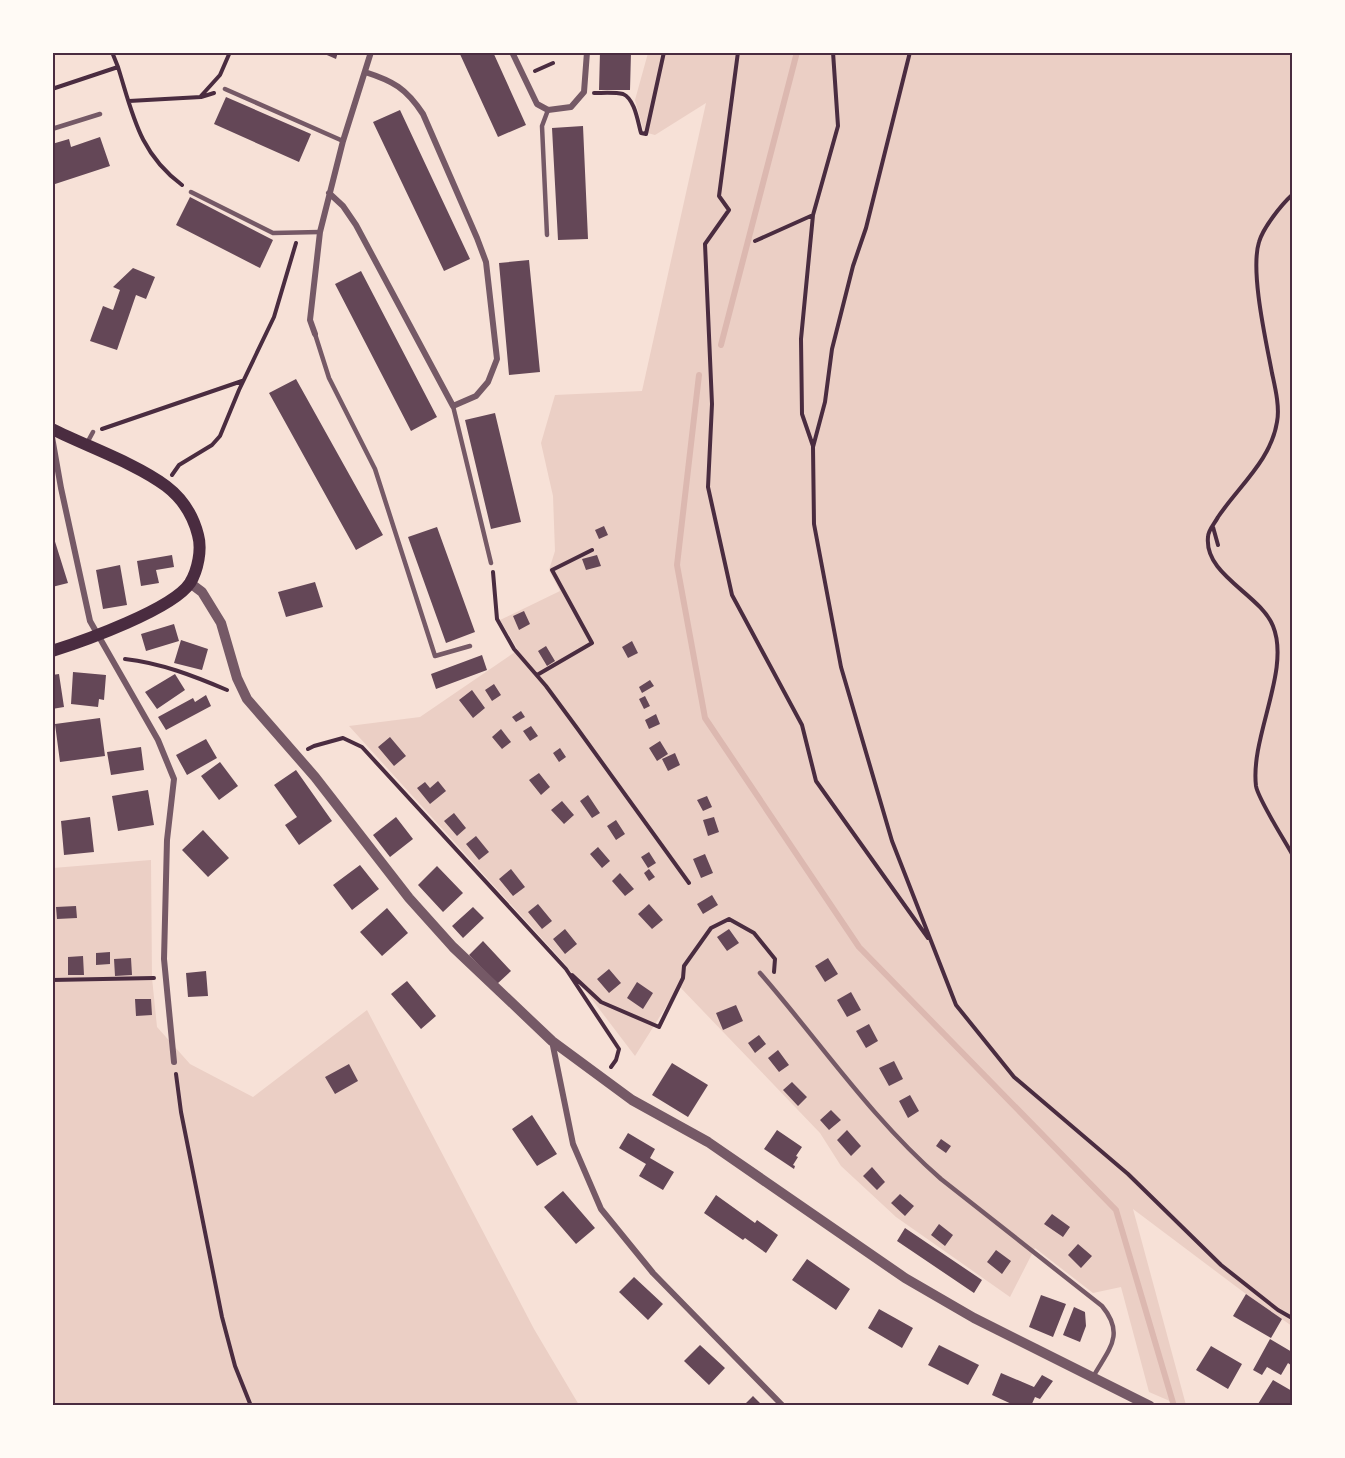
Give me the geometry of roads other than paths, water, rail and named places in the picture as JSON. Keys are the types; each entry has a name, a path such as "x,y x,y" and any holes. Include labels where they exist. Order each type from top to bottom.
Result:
{"main road":[{"path":"52,429 165,486 183,503 194,518 199,540 199,559 190,583 174,598 97,636 52,651"}],"street":[{"path":"315,334 310,320 320,232 343,141 371,52"},
{"path":"512,52 537,105 548,110 571,107 584,92 587,52"},
{"path":"330,194 344,206 356,225 453,406 476,396 488,382 497,359 486,262 423,114 411,96 387,79 365,72"},
{"path":"52,437 90,621 158,740 174,779 167,840 164,959 174,1062"},
{"path":"190,583 202,592 221,623 237,678 247,699 297,756 409,898 453,947 552,1041 602,1080 632,1100 708,1142 905,1278 974,1318 1150,1406"},
{"path":"552,1041 573,1144 602,1209 652,1273 783,1406"}],"lane":[{"path":"225,89 343,141"},
{"path":"547,235 542,126 548,110"},
{"path":"52,129 100,114"},
{"path":"191,192 273,233 320,232"},
{"path":"315,334 329,378 375,469 435,656 470,646"},
{"path":"453,406 491,563"},
{"path":"86,446 93,432"},
{"path":"760,973 886,1125 918,1159 1102,1306 1110,1316 1115,1328 1112,1342 1092,1377"}],"waterway":[{"path":"721,345 797,52"},
{"path":"699,375 677,565 705,718 859,947 1116,1210 1174,1406"}]}
